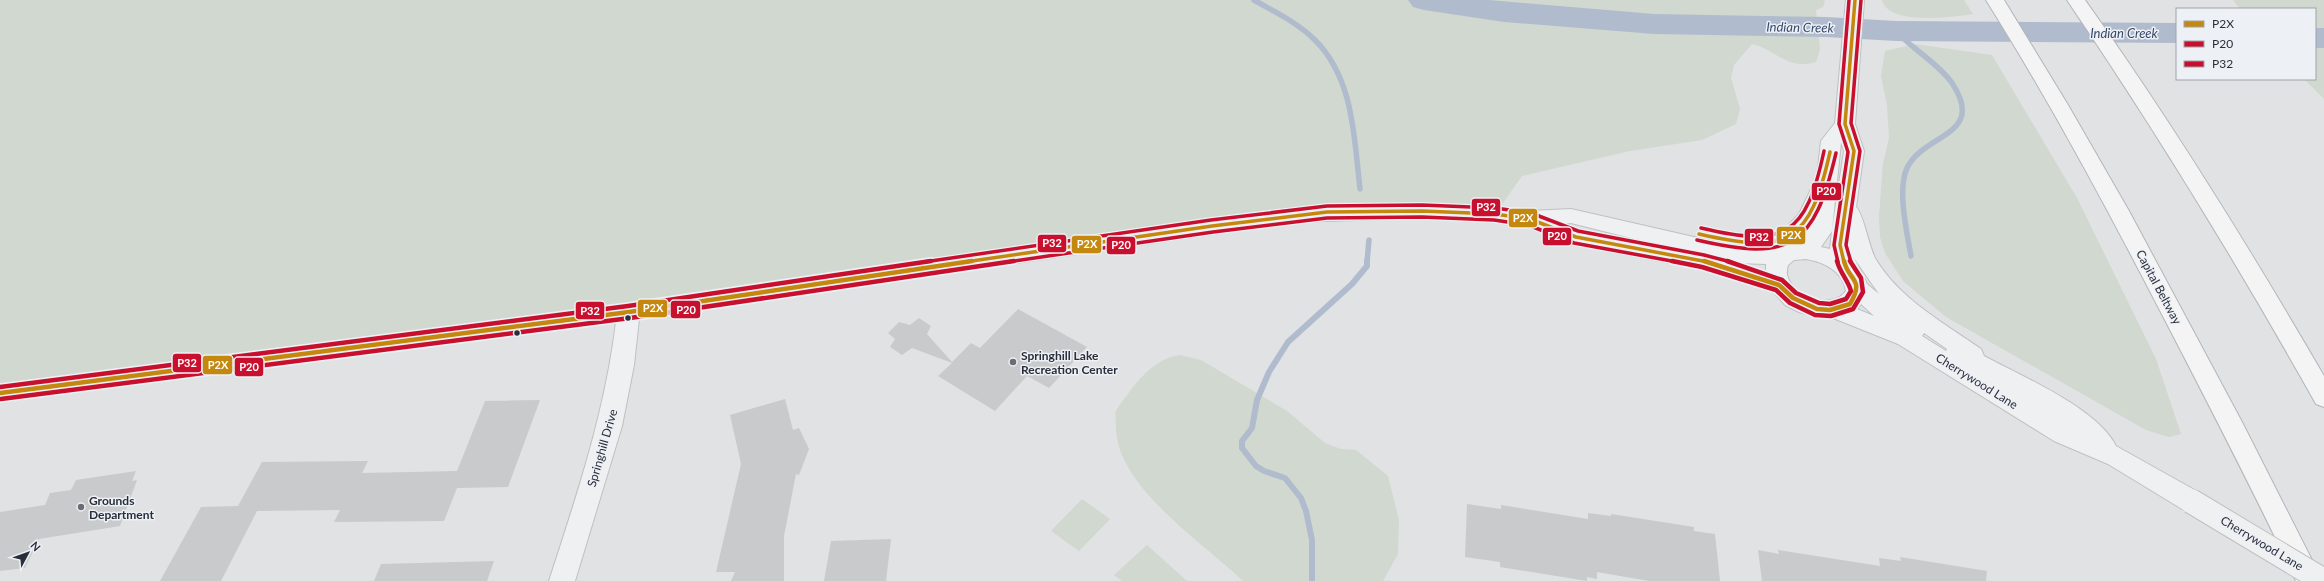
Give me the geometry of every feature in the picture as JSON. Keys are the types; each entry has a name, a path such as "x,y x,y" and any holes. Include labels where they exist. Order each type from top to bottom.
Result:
{"highway":[{"path":"2076,0 2157,118 2216,213 2324,397"},
{"name":"Capital Beltway","path":"2000,7 2068,118 2206,375 2309,581"}],"street":[{"path":"1845,267 1840,245 1848,201 1854,151 1845,124 1855,2"},
{"path":"1806,251 1821,231 1831,141 1845,124"},
{"path":"1630,230 1668,228 1747,244 1764,244 1781,240 1793,235 1804,226 1826,179"},
{"path":"1848,201 1853,235 1873,274 1888,292 1906,308 2006,378"},
{"path":"0,393 629,312 1293,215 1422,211 1495,214 1530,219 1571,216 1734,255 1752,257 1784,256 1795,252 1806,251 1826,256 1845,267 1855,280 1857,288 1855,298 1850,304 1835,309 1817,309 1805,305 1785,292 1779,285 1774,269 1777,262 1784,256"},
{"path":"1530,219 1576,237 1703,261 1749,274 1779,285"},
{"name":"Cherrywood Lane","path":"1857,288 1881,309 1911,328 2006,378 2073,416 2117,458"},
{"name":"Cherrywood Lane","path":"1835,309 1906,338 2063,434 2117,458 2324,581"},
{"name":"Springhill Drive","path":"562,581 600,459 615,401 621,372 629,312"}],"shaded area":[{"path":"0,0 1825,1 1823,7 1816,10 1820,49 1816,62 1797,64 1781,58 1760,46 1752,44 1734,65 1731,78 1740,109 1736,124 1702,140 1630,151 1522,176 1495,214 1365,211 0,393"},
{"path":"1882,0 1964,0 1973,14 1937,18 1908,17 1896,14 1887,8"},
{"path":"2233,0 2324,0 2324,99 2305,80 2316,80 2316,8 2239,8"},
{"path":"1915,44 1992,55 2077,198 2156,359 2181,434 2169,437 2146,430 1946,317 1903,281 1885,253 1880,237 1879,217 1883,163 1889,138 1887,105 1881,76 1885,51"},
{"path":"1180,355 1201,360 1287,411 1325,443 1341,449 1356,450 1388,476 1399,520 1398,554 1383,581 1243,581 1164,512 1145,491 1130,470 1120,448 1116,426 1116,411 1130,391 1146,373 1165,359"},
{"path":"1082,499 1110,519 1079,551 1051,531"},
{"path":"1147,545 1187,581 1122,581 1114,575"}],"building":[{"name":"Springhill Lake Recreation Center","path":"1018,309 1087,347 1049,388 1027,376 995,411 938,376 952,363 912,348 902,355 890,347 895,339 888,333 899,322 910,325 919,318 931,326 927,334 952,362 971,343 980,348"},
{"path":"785,399 793,430 799,428 809,449 799,475 796,474 784,536 784,581 731,581 735,572 716,572 741,464 730,415"},
{"path":"540,400 508,487 457,488 444,521 334,522 340,510 257,511 221,581 160,581 201,507 238,506 262,462 368,461 362,473 457,471 485,401"},
{"name":"Grounds Department","path":"136,471 132,481 137,480 120,526 39,539 25,568 0,571 0,512 45,505 50,493 71,490 76,480"},
{"path":"1467,504 1501,509 1501,505 1588,519 1588,513 1611,516 1611,514 1694,527 1694,531 1715,534 1720,581 1649,581 1597,572 1597,579 1587,577 1587,581 1500,567 1500,562 1465,557"},
{"path":"891,539 886,581 824,581 831,541"},
{"path":"1758,550 1779,554 1778,550 1880,566 1879,558 1901,561 1900,557 1987,571 1986,581 1762,581"},
{"path":"494,561 487,581 374,581 381,564"}],"waterway":[{"path":"1254,0 1286,18 1315,40 1328,56 1338,73 1350,110 1360,189"},
{"name":"Indian Creek","path":"1424,0 1504,12 1654,24 1826,27 1896,31 2176,33"},
{"path":"1896,31 1932,62 1952,83 1961,100 1962,114 1958,124 1915,156 1907,168 1904,177 1903,199 1905,224 1911,256"},
{"name":"Indian Creek","path":"2316,38 2324,38"},
{"path":"1367,262 1369,240"},
{"path":"1312,581 1312,540 1306,511 1301,498 1285,478 1264,471 1256,466 1242,448 1242,441 1252,428 1257,400 1269,372 1288,342 1352,284 1367,266 1367,262"}],"transit line":[{"name":"P32","path":"0,387 628,306 1211,220 1327,206 1422,205 1495,208 1531,213 1578,231 1704,255 1751,268 1782,280 1796,293 1819,303 1830,304 1846,299 1851,291 1849,282 1839,269 1834,245 1848,152 1839,124 1849,0"},
{"name":"P2X","path":"0,393 629,312 1212,226 1327,212 1422,211 1495,214 1530,219 1576,237 1703,261 1749,274 1779,285 1793,298 1817,309 1830,310 1850,304 1857,292 1855,280 1845,267 1840,245 1854,151 1845,124 1855,0"},
{"name":"P20","path":"1,399 630,318 1213,232 1327,218 1422,217 1494,220 1528,225 1574,243 1702,267 1747,280 1776,290 1790,303 1815,315 1831,316 1853,309 1863,292 1861,278 1851,264 1846,245 1860,151 1851,123 1861,0"},
{"name":"P32","path":"1701,228 1730,235 1753,238 1772,236 1788,230 1800,219 1810,202 1818,180 1824,151"},
{"name":"P2X","path":"1699,234 1729,241 1754,244 1774,242 1791,235 1804,223 1815,206 1823,182 1830,152"},
{"name":"P20","path":"1697,240 1728,247 1755,250 1776,248 1794,240 1809,228 1820,209 1829,184 1836,153"}],"place":[{"name":"Springhill Lake Recreation Center","path":"1013,362"},
{"name":"Grounds Department","path":"81,507"}]}
